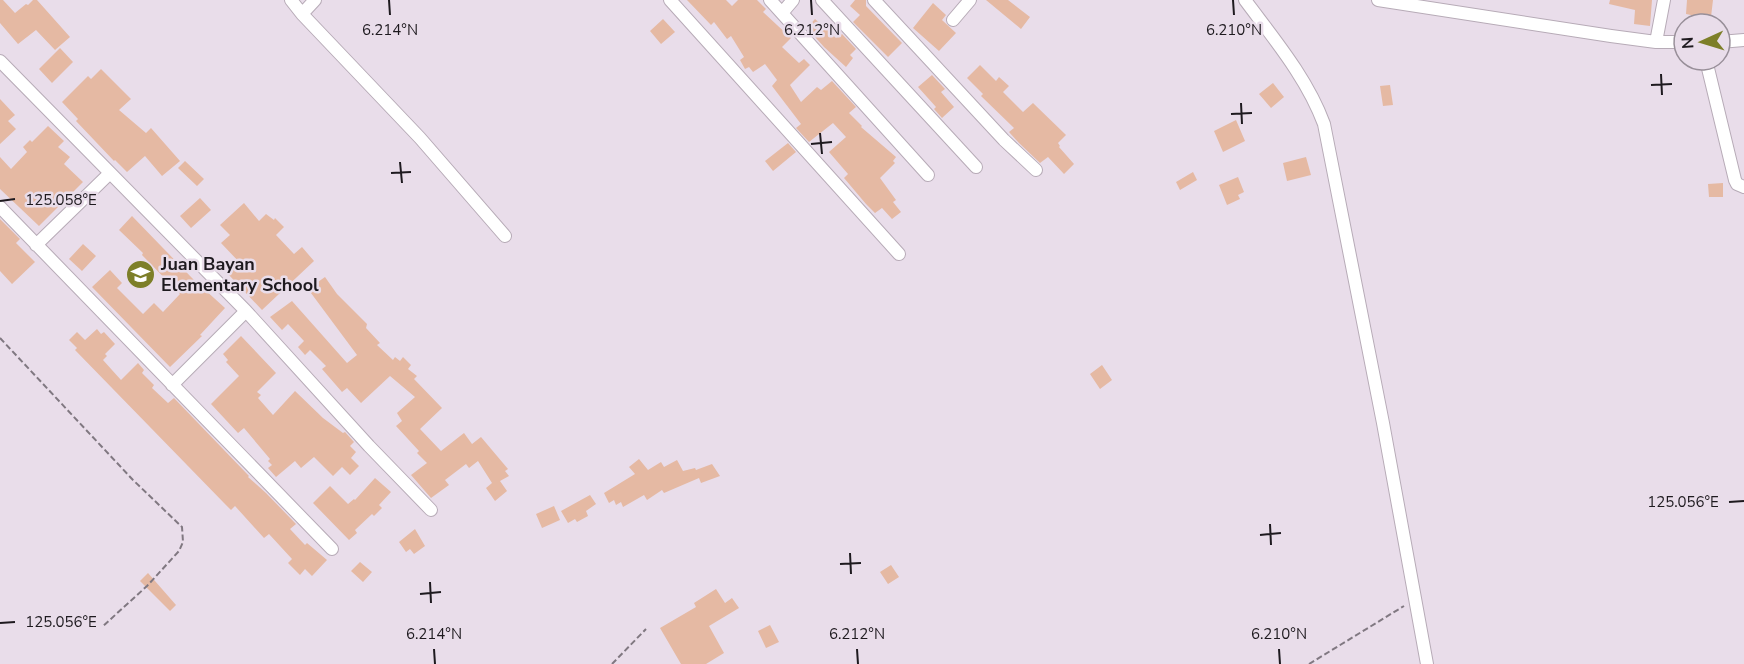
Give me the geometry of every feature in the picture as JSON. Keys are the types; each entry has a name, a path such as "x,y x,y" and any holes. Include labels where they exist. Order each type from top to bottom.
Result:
{"street":[{"path":"291,0 420,138 505,236"},
{"path":"302,14 315,0"},
{"path":"670,0 899,254"},
{"path":"771,0 928,175"},
{"path":"782,13 793,0"},
{"path":"822,0 976,167"},
{"path":"874,0 992,127 1036,170"},
{"path":"953,20 970,0"},
{"path":"1245,0 1305,83 1317,104 1324,124 1381,412 1427,664"},
{"path":"1378,0 1656,42 1672,42"},
{"path":"1656,42 1664,0"},
{"path":"0,62 246,311 369,446 431,510"},
{"path":"1709,72 1735,180 1737,184 1744,187"},
{"path":"36,245 109,174"},
{"path":"0,207 332,549"},
{"path":"172,385 246,311"}],"path":[{"path":"0,338 133,480 182,527 183,542 179,551 147,586 102,627"},
{"path":"1309,664 1415,599"},
{"path":"612,664 646,629"}],"building":[{"path":"0,0 3,0 15,13 26,4 37,0 70,37 55,50 36,30 18,44 0,23"},
{"path":"687,0 726,0 732,6 738,0 757,0 766,9 763,12 791,38 782,47 799,63 804,59 810,65 790,85 801,102 817,87 821,90 832,81 856,107 849,113 861,127 896,157 893,161 895,163 880,178 896,200 893,202 901,212 892,219 882,208 875,213 844,178 848,174 829,152 846,137 833,123 809,142 796,128 801,124 772,86 777,80 765,64 753,72 749,67 745,69 740,60 744,57 731,36 727,39 714,22 711,25"},
{"path":"855,0 866,0 866,6 902,43 888,57 853,22 860,15 850,6"},
{"path":"986,0 1008,0 1030,17 1021,29"},
{"path":"1610,0 1652,0 1650,26 1634,24 1635,10 1609,4"},
{"path":"1687,0 1713,0 1712,12 1686,12"},
{"path":"933,3 946,15 942,20 956,33 939,51 913,28"},
{"path":"663,19 675,32 661,44 650,31"},
{"path":"815,19 836,38 842,34 856,49 850,55 853,58 846,67 807,28"},
{"path":"60,48 73,62 52,83 39,69"},
{"path":"980,65 996,81 999,77 1009,86 1003,92 1023,112 1033,103 1066,135 1058,143 1059,147 1074,164 1064,174 1048,157 1040,163 1019,143 1009,132 1014,128 981,96 983,94 967,78"},
{"path":"101,69 131,99 119,110 146,133 151,128 180,161 162,176 145,156 127,172 76,121 78,119 62,102 88,76 91,79"},
{"path":"932,75 945,89 941,92 954,107 942,118 934,109 936,107 918,87"},
{"path":"1273,83 1284,97 1271,108 1259,94"},
{"path":"1390,85 1393,105 1383,106 1380,86"},
{"path":"0,99 15,115 8,121 16,129 0,144"},
{"path":"1236,120 1245,141 1223,152 1214,131"},
{"path":"48,126 64,141 58,147 70,157 64,164 83,182 39,226 0,189 0,157 11,169 27,152 23,147 30,140 32,142"},
{"path":"788,143 796,152 773,171 765,161"},
{"path":"1306,157 1311,175 1287,181 1283,163"},
{"path":"185,161 204,179 197,186 178,168"},
{"path":"1193,172 1197,180 1180,190 1176,182"},
{"path":"1238,177 1244,192 1238,195 1240,199 1227,205 1219,185"},
{"path":"1723,183 1723,197 1709,197 1708,184"},
{"path":"200,198 211,210 191,228 180,216"},
{"path":"244,203 259,221 266,214 274,220 275,218 284,227 276,235 294,254 302,247 314,261 262,310 228,274 241,264 221,243 230,235 220,225"},
{"path":"132,216 193,279 225,308 200,335 202,336 170,367 92,287 110,270 122,283 117,288 143,314 154,303 163,312 180,294 119,230"},
{"path":"0,219 20,239 16,243 35,262 12,284 0,271"},
{"path":"83,244 96,256 82,271 69,259"},
{"path":"325,277 337,294 367,324 366,328 380,343 377,345 393,360 395,357 400,361 403,357 411,365 408,369 417,376 414,379 442,408 420,429 441,451 464,433 472,444 481,437 508,469 505,471 509,476 500,481 507,491 495,501 486,488 492,483 478,461 469,468 466,464 445,480 449,485 431,498 411,475 427,463 396,426 402,421 397,413 415,397 390,376 361,403 347,388 342,392 322,369 326,366 310,350 305,355 298,347 304,341 288,324 282,330 270,317 292,301 347,363 357,355 308,289"},
{"path":"97,329 101,334 104,332 115,344 105,354 107,356 103,360 121,380 138,363 144,370 142,373 154,385 152,388 168,403 174,398 296,524 290,529 305,545 307,543 327,560 312,576 305,569 300,575 288,563 292,559 269,534 264,538 235,506 231,510 75,350 77,348 69,340 77,332 85,340"},
{"path":"241,336 276,373 257,392 261,395 258,398 273,415 295,391 323,418 343,433 345,432 354,442 350,446 356,452 351,458 359,466 350,475 342,467 333,476 314,457 301,468 295,461 276,477 268,468 272,465 268,461 270,459 244,428 238,433 211,404 239,376 226,362 228,360 223,354"},
{"path":"1102,365 1112,380 1100,389 1090,374"},
{"path":"639,459 648,470 661,462 664,467 677,460 683,471 695,468 696,470 712,464 720,476 701,483 699,478 664,493 662,490 647,500 644,495 623,507 621,502 616,505 614,500 609,503 604,493 635,474 629,467"},
{"path":"375,478 391,492 379,505 382,508 355,530 357,533 349,540 313,503 330,486 348,504 355,500"},
{"path":"590,495 596,504 586,511 588,516 577,522 575,519 568,523 561,511"},
{"path":"554,506 560,520 542,528 536,514"},
{"path":"415,529 425,546 414,554 410,549 406,552 399,542"},
{"path":"360,562 372,572 363,582 351,571"},
{"path":"891,565 899,577 888,584 880,572"},
{"path":"148,573 176,605 170,611 140,581"},
{"path":"716,589 725,603 732,598 739,608 709,626 724,653 706,664 681,664 660,628 696,607 694,603"},
{"path":"770,625 779,642 766,648 758,631"}],"place":[{"name":"Juan Bayan Elementary School","path":"140,274"}]}
